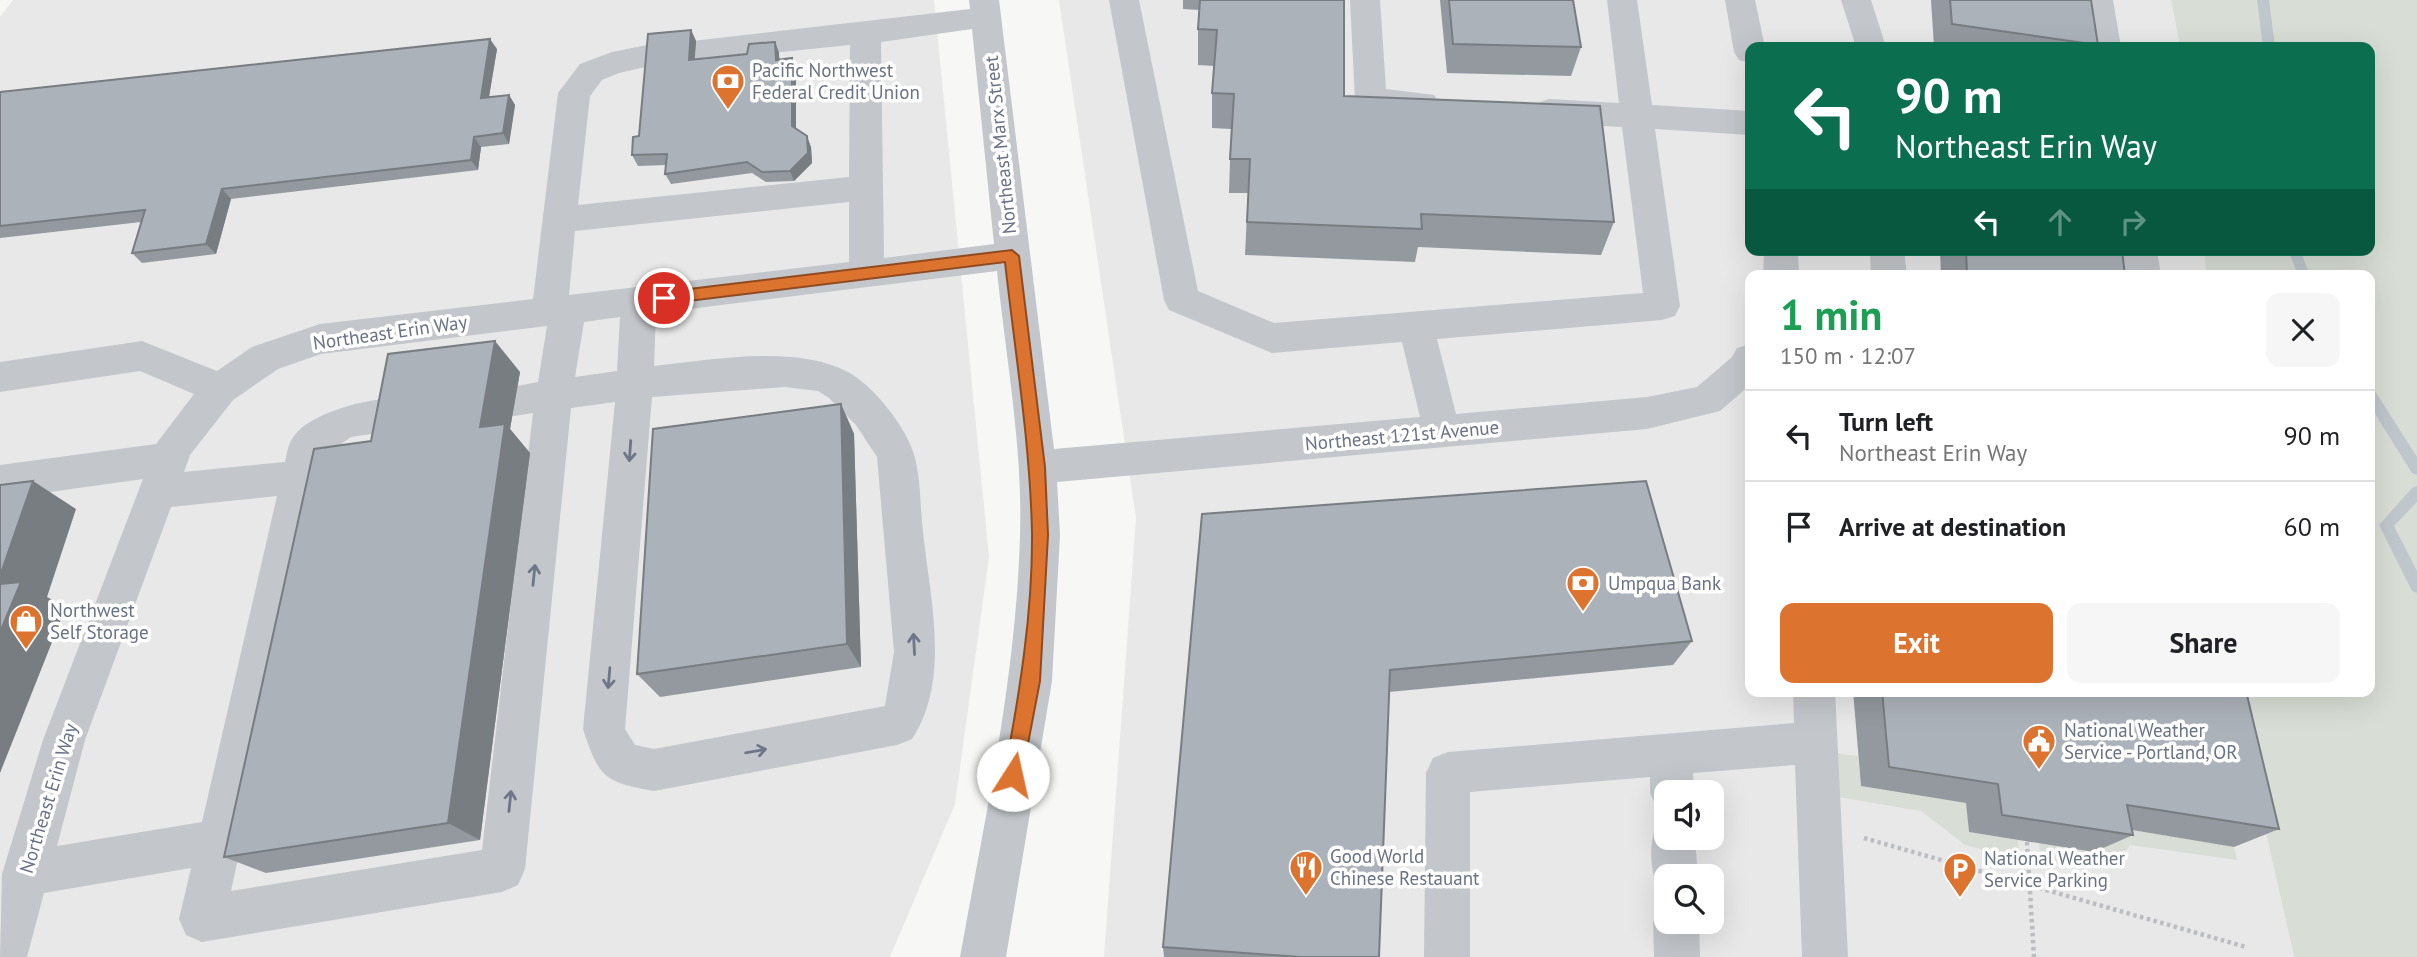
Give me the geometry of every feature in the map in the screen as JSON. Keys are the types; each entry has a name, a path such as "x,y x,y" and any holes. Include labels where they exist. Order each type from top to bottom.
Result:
{"street":[{"path":"1124,0 1182,300 1272,338 1662,306 1622,0"},
{"path":"1365,0 1371,99 1451,105"},
{"path":"1740,0 1748,42"},
{"path":"1856,0 1869,42"},
{"path":"2098,0 2105,42"},
{"path":"695,50 865,33 985,8"},
{"name":"Northeast Marx Street","path":"983,957 1031,681 1040,535 1037,467 985,8"},
{"path":"865,33 867,273"},
{"path":"411,411 343,422 308,446 202,919 502,869 554,395 560,220 574,93 591,72 612,63 652,55"},
{"path":"1517,109 1745,123"},
{"path":"560,220 866,188"},
{"name":"Northeast Erin Way","path":"4,957 64,740 174,447 220,389 265,358 320,339 1012,256"},
{"path":"514,400 632,383 778,372 810,375 833,382 863,406 888,438 896,457 915,652 905,713 897,725 654,770 622,764 610,747 604,729 631,446 632,383 639,301"},
{"path":"1416,326 1442,432"},
{"path":"0,377 142,356 220,389"},
{"name":"Northeast 121st Avenue","path":"1037,467 1647,414 1707,400 1745,369"},
{"path":"0,482 163,476 301,477"},
{"path":"1814,697 1825,957"},
{"path":"1447,957 1448,773 1671,773 1816,742"},
{"path":"25,874 220,841"},
{"path":"1676,934 1677,957"}],"path":[{"path":"1820,825 2246,947"},
{"path":"2027,842 2032,886 2034,957"}],"shaded area":[{"path":"13,0 934,0 989,557 955,804 890,957 0,957 0,17"},
{"path":"1059,0 2171,0 2179,42 1745,42 1745,256 2204,256 2206,270 1745,270 1745,697 2235,697 2294,957 1104,957 1136,518"},
{"path":"2171,0 2417,0 2417,957 2294,957 2235,697 2375,697 2375,270 2206,270 2204,256 2375,256 2375,42 2179,42"},
{"path":"1835,753 1858,756 1861,786 1966,803 1969,832 2018,840 2020,859 1965,845 1921,811 1838,797"},
{"path":"2089,823 2234,847 2237,860 2130,845 2112,868 2041,862 2039,843"}],"building":[{"path":"1200,0 1344,0 1344,96 1600,106 1614,222 1421,214 1422,229 1247,222 1250,159 1230,159 1234,94 1212,93 1217,30 1198,29"},
{"path":"1449,0 1573,0 1581,47 1453,44"},
{"path":"1950,0 2091,0 2098,42 2077,42 1952,24"},
{"path":"691,30 689,60 747,54 749,44 775,42 776,60 792,58 792,126 807,136 808,153 790,171 762,172 747,162 665,174 667,154 632,155 633,137 639,136 648,34"},
{"path":"490,39 481,98 509,95 503,133 474,137 471,160 222,189 206,244 132,253 145,210 0,226 0,92"},
{"path":"1966,256 2123,256 2124,270 1967,270"},
{"path":"495,341 480,427 505,424 448,823 224,857 314,449 371,441 388,354"},
{"path":"841,404 847,644 637,674 653,429"},
{"path":"33,481 0,576 0,485"},
{"path":"1646,481 1692,641 1390,670 1379,957 1300,957 1163,947 1202,514"},
{"path":"21,582 0,632 0,584"},
{"name":"National Weather Service - Portland, OR","path":"1883,697 2247,697 2279,829 2127,805 2133,835 2002,815 1998,784 1889,767"}],"waterway":[{"path":"2263,0 2268,42"},
{"path":"2296,256 2302,270"},
{"path":"2375,403 2417,469"},
{"path":"2417,492 2386,525 2417,586"}],"place":[{"name":"Pacific Northwest Federal Credit Union","path":"728,111"},
{"name":"Umpqua Bank","path":"1583,613"},
{"name":"Northwest Self Storage","path":"26,651"},
{"name":"National Weather Service - Portland, OR","path":"2039,771"},
{"name":"Good World Chinese Restauant","path":"1306,897"},
{"name":"National Weather Service Parking","path":"1960,899"}],"route":[{"path":"664,298 1012,256 1037,467 1040,535 1031,681 1013,775"}]}
